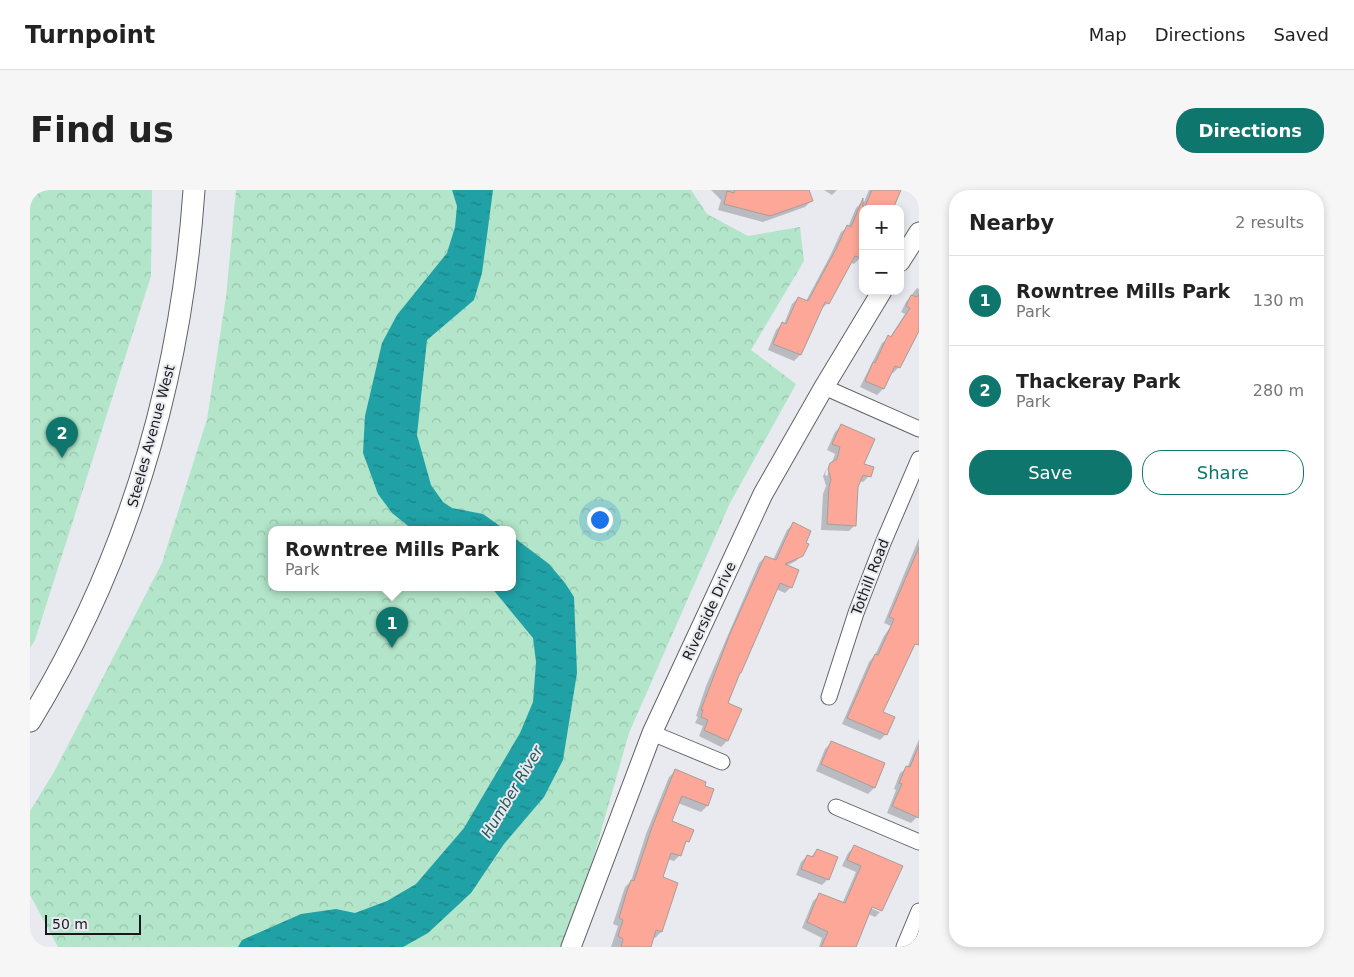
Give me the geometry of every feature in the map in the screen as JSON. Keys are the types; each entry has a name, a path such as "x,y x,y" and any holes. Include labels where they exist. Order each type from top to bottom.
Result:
{"main road":[{"name":"Steeles Avenue West","path":"30,720 62,665 95,598 133,504 145,468 166,390 179,321 188,268 193,196"}],"street":[{"path":"904,256 919,232"},
{"name":"Riverside Drive","path":"571,947 652,732 763,494 824,386 880,295"},
{"path":"824,386 919,429"},
{"name":"Tothill Road","path":"829,697 859,604 919,459"},
{"path":"652,732 722,762"},
{"path":"836,807 919,842"},
{"path":"904,947 919,910"}],"green space":[{"path":"30,190 152,190 151,276 35,640 30,648"},
{"path":"236,190 691,190 707,214 748,236 800,227 804,261 751,350 796,384 729,505 629,733 568,947 58,947 30,895 30,811 54,772 162,563 207,419 226,297"}],"water":[{"path":"452,190 493,190 482,273 474,300 427,340 417,435 431,485 443,502 452,508 483,514 500,526 408,526 392,513 378,494 363,453 365,416 382,343 397,315 447,253 455,227 457,206"},
{"name":"Humber River","path":"516,539 549,564 574,597 577,673 563,760 544,797 504,844 471,893 428,933 403,947 238,947 242,940 301,914 336,909 355,913 387,901 416,884 464,828 520,733 533,702 536,662 533,638 494,591 516,591"}],"building":[{"path":"735,190 809,190 813,201 770,216 724,204 727,191 734,193"},
{"path":"872,190 901,190 895,205 866,205"},
{"path":"859,208 859,258 855,256 829,304 825,302 801,355 773,344 782,322 786,324 798,297 808,301 847,225 851,227"},
{"path":"919,294 919,331 900,368 895,366 884,389 865,381 888,335 891,337 910,308 906,306 911,295 917,297"},
{"path":"841,424 875,439 864,464 874,467 871,477 863,475 858,487 856,526 827,524 831,479 828,469 830,463 837,459 840,447 832,444"},
{"path":"793,522 811,531 806,543 809,544 803,556 785,564 799,570 792,588 780,583 740,673 728,703 742,709 728,741 704,730 708,720 701,717 703,710 701,710 729,636 765,556 776,560"},
{"path":"919,547 919,645 915,644 883,712 895,717 887,735 847,718 875,654 878,655 894,619 889,617"},
{"path":"831,741 885,763 875,788 821,764"},
{"path":"919,745 919,818 892,806 902,784 899,783 906,766 910,767"},
{"path":"675,769 706,782 705,786 714,789 708,806 682,796 672,821 694,830 689,842 686,841 681,856 671,853 663,877 678,883 662,932 656,930 651,947 621,947 623,939 618,936 623,920 619,918 627,891 631,880 634,881 652,827"},
{"path":"854,845 903,866 882,911 872,907 856,947 821,947 828,932 807,922 819,893 845,903 861,866 847,860"},
{"path":"817,849 838,857 829,880 801,869 807,855 813,857"}],"place":[{"name":"Thackeray Park","path":"62,458"},
{"name":"Rowntree Mills Park","path":"392,648"}]}
